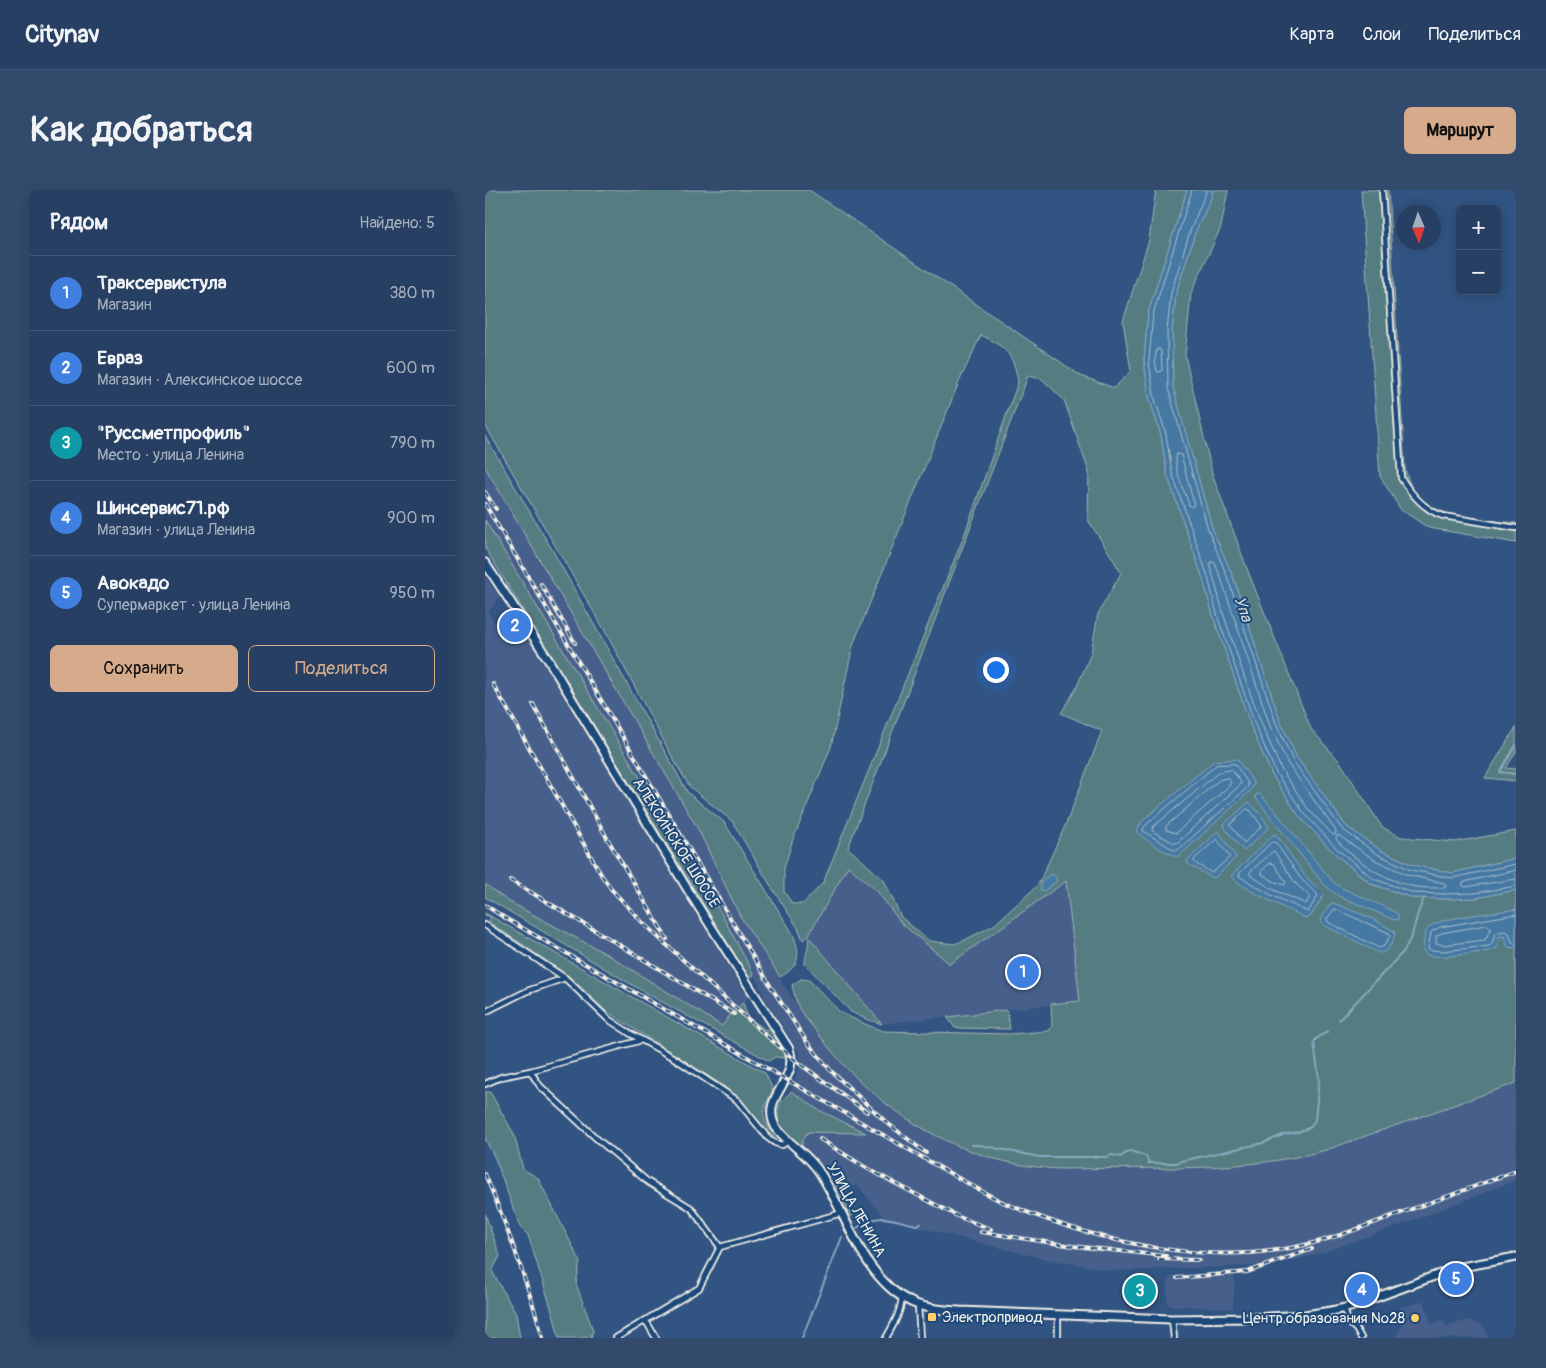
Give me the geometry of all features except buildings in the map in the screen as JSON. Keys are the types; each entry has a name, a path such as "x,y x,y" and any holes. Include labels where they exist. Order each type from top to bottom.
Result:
{"main road":[{"name":"АЛЕКСИНСКОЕ ШОССЕ","path":"485,563 546,656 686,886 789,1049 792,1062 791,1070 775,1097 771,1109 775,1126 789,1141"},
{"name":"УЛИЦА ЛЕНИНА","path":"789,1141 818,1170 870,1266 902,1296 918,1305 942,1310 1173,1319 1305,1315 1343,1308 1456,1268 1516,1257"}],"street":[{"path":"1382,190 1401,478 1409,491 1433,513 1516,528"},
{"path":"485,925 565,978 608,1019 674,1058 737,1100 762,1132 775,1143 782,1145 789,1141"},
{"path":"485,1012 527,991 565,978"},
{"path":"485,1084 501,1077 530,1071 642,1040"},
{"path":"530,1071 540,1086 596,1138 648,1182 691,1208 720,1248"},
{"path":"616,1338 699,1288 720,1248 842,1213"},
{"path":"885,1338 896,1319 902,1296"},
{"path":"918,1305 920,1338"},
{"path":"1343,1308 1348,1322 1357,1329 1361,1338"},
{"path":"1058,1316 1058,1338"},
{"path":"1173,1319 1174,1338"},
{"path":"646,1321 656,1338"}],"shaded area":[{"path":"485,467 698,829 740,916 799,1009 873,1095 940,1137 975,1152 1007,1162 1041,1169 1066,1169 1269,1162 1304,1156 1516,1083 1516,1180 1412,1221 1315,1255 1270,1265 1113,1271 1041,1258 886,1219 857,1185 849,1190 801,1146 807,1132 864,1132 817,1109 791,1091 799,1068 800,1054 765,999 721,913 485,520"},
{"path":"485,576 499,597 488,613 498,626 515,618 545,660 748,998 733,1011 722,1027 608,955 506,900 485,884"},
{"path":"848,866 878,892 901,923 950,964 1066,880 1080,1001 882,1024 808,936"},
{"path":"1235,1273 1233,1309 1167,1305 1168,1279 1172,1276"},
{"name":"Центр образования №28","path":"1424,1301 1431,1324 1444,1320 1446,1326 1468,1320 1484,1326 1488,1338 1396,1338 1402,1325 1399,1308"}],"green space":[{"path":"485,190 809,190 1081,376 1114,388 1131,371 1123,321 1149,240 1156,190 1187,190 1148,313 1144,361 1149,397 1161,435 1167,474 1252,729 1272,775 1299,816 1334,853 1371,884 1413,898 1475,898 1516,890 1516,1083 1326,1150 1294,1157 1229,1166 1066,1169 1030,1166 995,1159 961,1147 929,1132 869,1090 844,1065 800,1010 792,985 801,979 809,980 840,1012 883,1031 1009,1034 1049,1031 1052,1025 1051,1004 1080,1001 1066,881 950,964 901,923 878,892 848,866 808,936 803,940 798,928 732,821 690,787 606,633 485,425","holes":["981,335 1003,348 1011,358 1018,382 964,536 823,883 803,904 792,904 784,891 784,868 792,842 831,747 853,645 959,382","1028,376 1042,379 1064,400 1089,472 1088,520 1121,573 1098,614 1091,653 1076,689 1061,713 1102,731 1066,824 1038,885 994,925 965,940 954,944 929,941 901,917 884,880 848,848"]},
{"path":"1212,190 1228,190 1221,227 1191,293 1185,355 1212,473 1249,574 1311,729 1340,762 1382,827 1401,837 1455,842 1516,831 1516,858 1452,873 1413,865 1380,850 1346,826 1297,758 1280,721 1233,577 1212,528 1173,387 1172,332 1176,293 1195,233 1212,196"},
{"path":"1361,190 1388,190 1405,468 1410,485 1422,500 1434,508 1447,513 1460,517 1516,523 1516,543 1429,528 1401,510 1380,476"},
{"path":"485,436 554,553 688,793 724,822 793,934 798,954 797,959 792,969 780,977 740,916 698,829 485,467"},
{"path":"485,520 721,913 754,975 751,977 747,975 485,548"},
{"path":"1516,727 1516,752 1506,768 1516,769 1516,781 1485,778"},
{"path":"485,884 506,900 608,955 722,1026 733,1011 743,1003 748,1017 766,1030 769,1029 784,1051 785,1058 775,1057 769,1061 644,992 485,897"},
{"path":"485,913 765,1073 773,1090 764,1114 774,1137 765,1131 758,1120 724,1086 606,1011 569,976 489,922 491,917 485,915"},
{"path":"808,936 882,1024 851,1012 805,964"},
{"path":"1007,1010 1010,1029 955,1028 947,1017"},
{"path":"791,1091 817,1109 866,1133 808,1132 801,1146 783,1130 778,1119 782,1100"},
{"path":"485,1092 490,1092 514,1134 523,1169 538,1178 580,1261 576,1284 593,1330 591,1338 559,1338 528,1235 520,1227 495,1158 485,1139"},
{"path":"833,1182 841,1190 840,1192 852,1216 850,1218"},
{"path":"485,1214 500,1256 492,1271 516,1314 520,1338 485,1338"}],"water":[{"name":"Упа","path":"1187,190 1212,190 1212,196 1195,233 1176,293 1172,332 1173,387 1212,528 1233,577 1280,721 1297,758 1346,826 1380,850 1413,865 1452,873 1516,858 1516,890 1475,898 1413,898 1372,884 1334,853 1299,816 1272,775 1252,729 1214,619 1203,579 1167,474 1161,435 1149,397 1144,361 1148,313"},
{"path":"1237,759 1254,783 1251,790 1177,857 1156,846 1136,831 1143,820 1214,761"},
{"path":"1257,794 1260,794 1270,805 1334,883 1390,909 1398,914 1398,919 1394,920 1343,898 1328,888 1255,797"},
{"path":"1249,802 1269,827 1244,851 1226,830 1224,824"},
{"path":"1218,831 1236,857 1213,878 1188,864 1187,861"},
{"path":"1274,834 1305,876 1324,895 1310,917 1306,918 1266,899 1245,887 1231,876"},
{"path":"1051,874 1055,876 1057,881 1044,891 1041,890 1042,882"},
{"path":"1333,903 1371,918 1394,931 1390,946 1385,951 1379,953 1322,924 1321,920 1330,904"},
{"path":"1516,909 1516,948 1508,947 1504,936 1498,937 1497,948 1490,951 1436,956 1429,955 1424,951 1425,934 1432,925 1461,917"}],"waterway":[{"path":"1516,745 1500,772 1516,774"},
{"path":"1339,1020 1404,951 1412,935 1424,898"},
{"path":"971,1145 980,1145 1039,1157 1108,1157 1111,1155 1120,1157 1130,1151 1146,1156 1149,1163 1177,1163 1263,1143 1285,1134 1298,1132 1311,1127 1315,1120 1319,1079 1314,1043 1316,1039 1328,1031"},
{"path":"857,1228 879,1218 916,1225 921,1224"},
{"path":"802,1338 842,1237"}],"railway":[{"path":"485,492 496,509"},
{"path":"485,504 771,987 807,1042 831,1071 886,1122 926,1153"},
{"path":"541,584 575,643"},
{"path":"493,684 602,876 612,890 646,926 762,1032 800,1064 867,1112"},
{"path":"533,704 607,838 667,939"},
{"path":"510,880 734,1014"},
{"path":"485,905 989,1195 1043,1218 1118,1240 1157,1248 1196,1252 1236,1253 1275,1250 1313,1243 1344,1234 1516,1171"},
{"path":"820,1139 868,1169 959,1217 991,1229"},
{"path":"485,1174 517,1255 543,1338"},
{"path":"981,1232 1073,1246 1166,1256"},
{"path":"1177,1278 1247,1272 1312,1249"},
{"path":"1159,1259 1199,1260"}],"place":[{"name":"Евраз","path":"515,626"},
{"name":"Траксервистула","path":"1023,972"},
{"name":"Авокадо","path":"1456,1279"},
{"name":"Шинсервис71.рф","path":"1362,1290"},
{"name":"\"Руссметпрофиль\"","path":"1140,1291"},
{"name":"Электропривод","path":"932,1317"},
{"name":"Центр образования №28","path":"1415,1318"}]}
